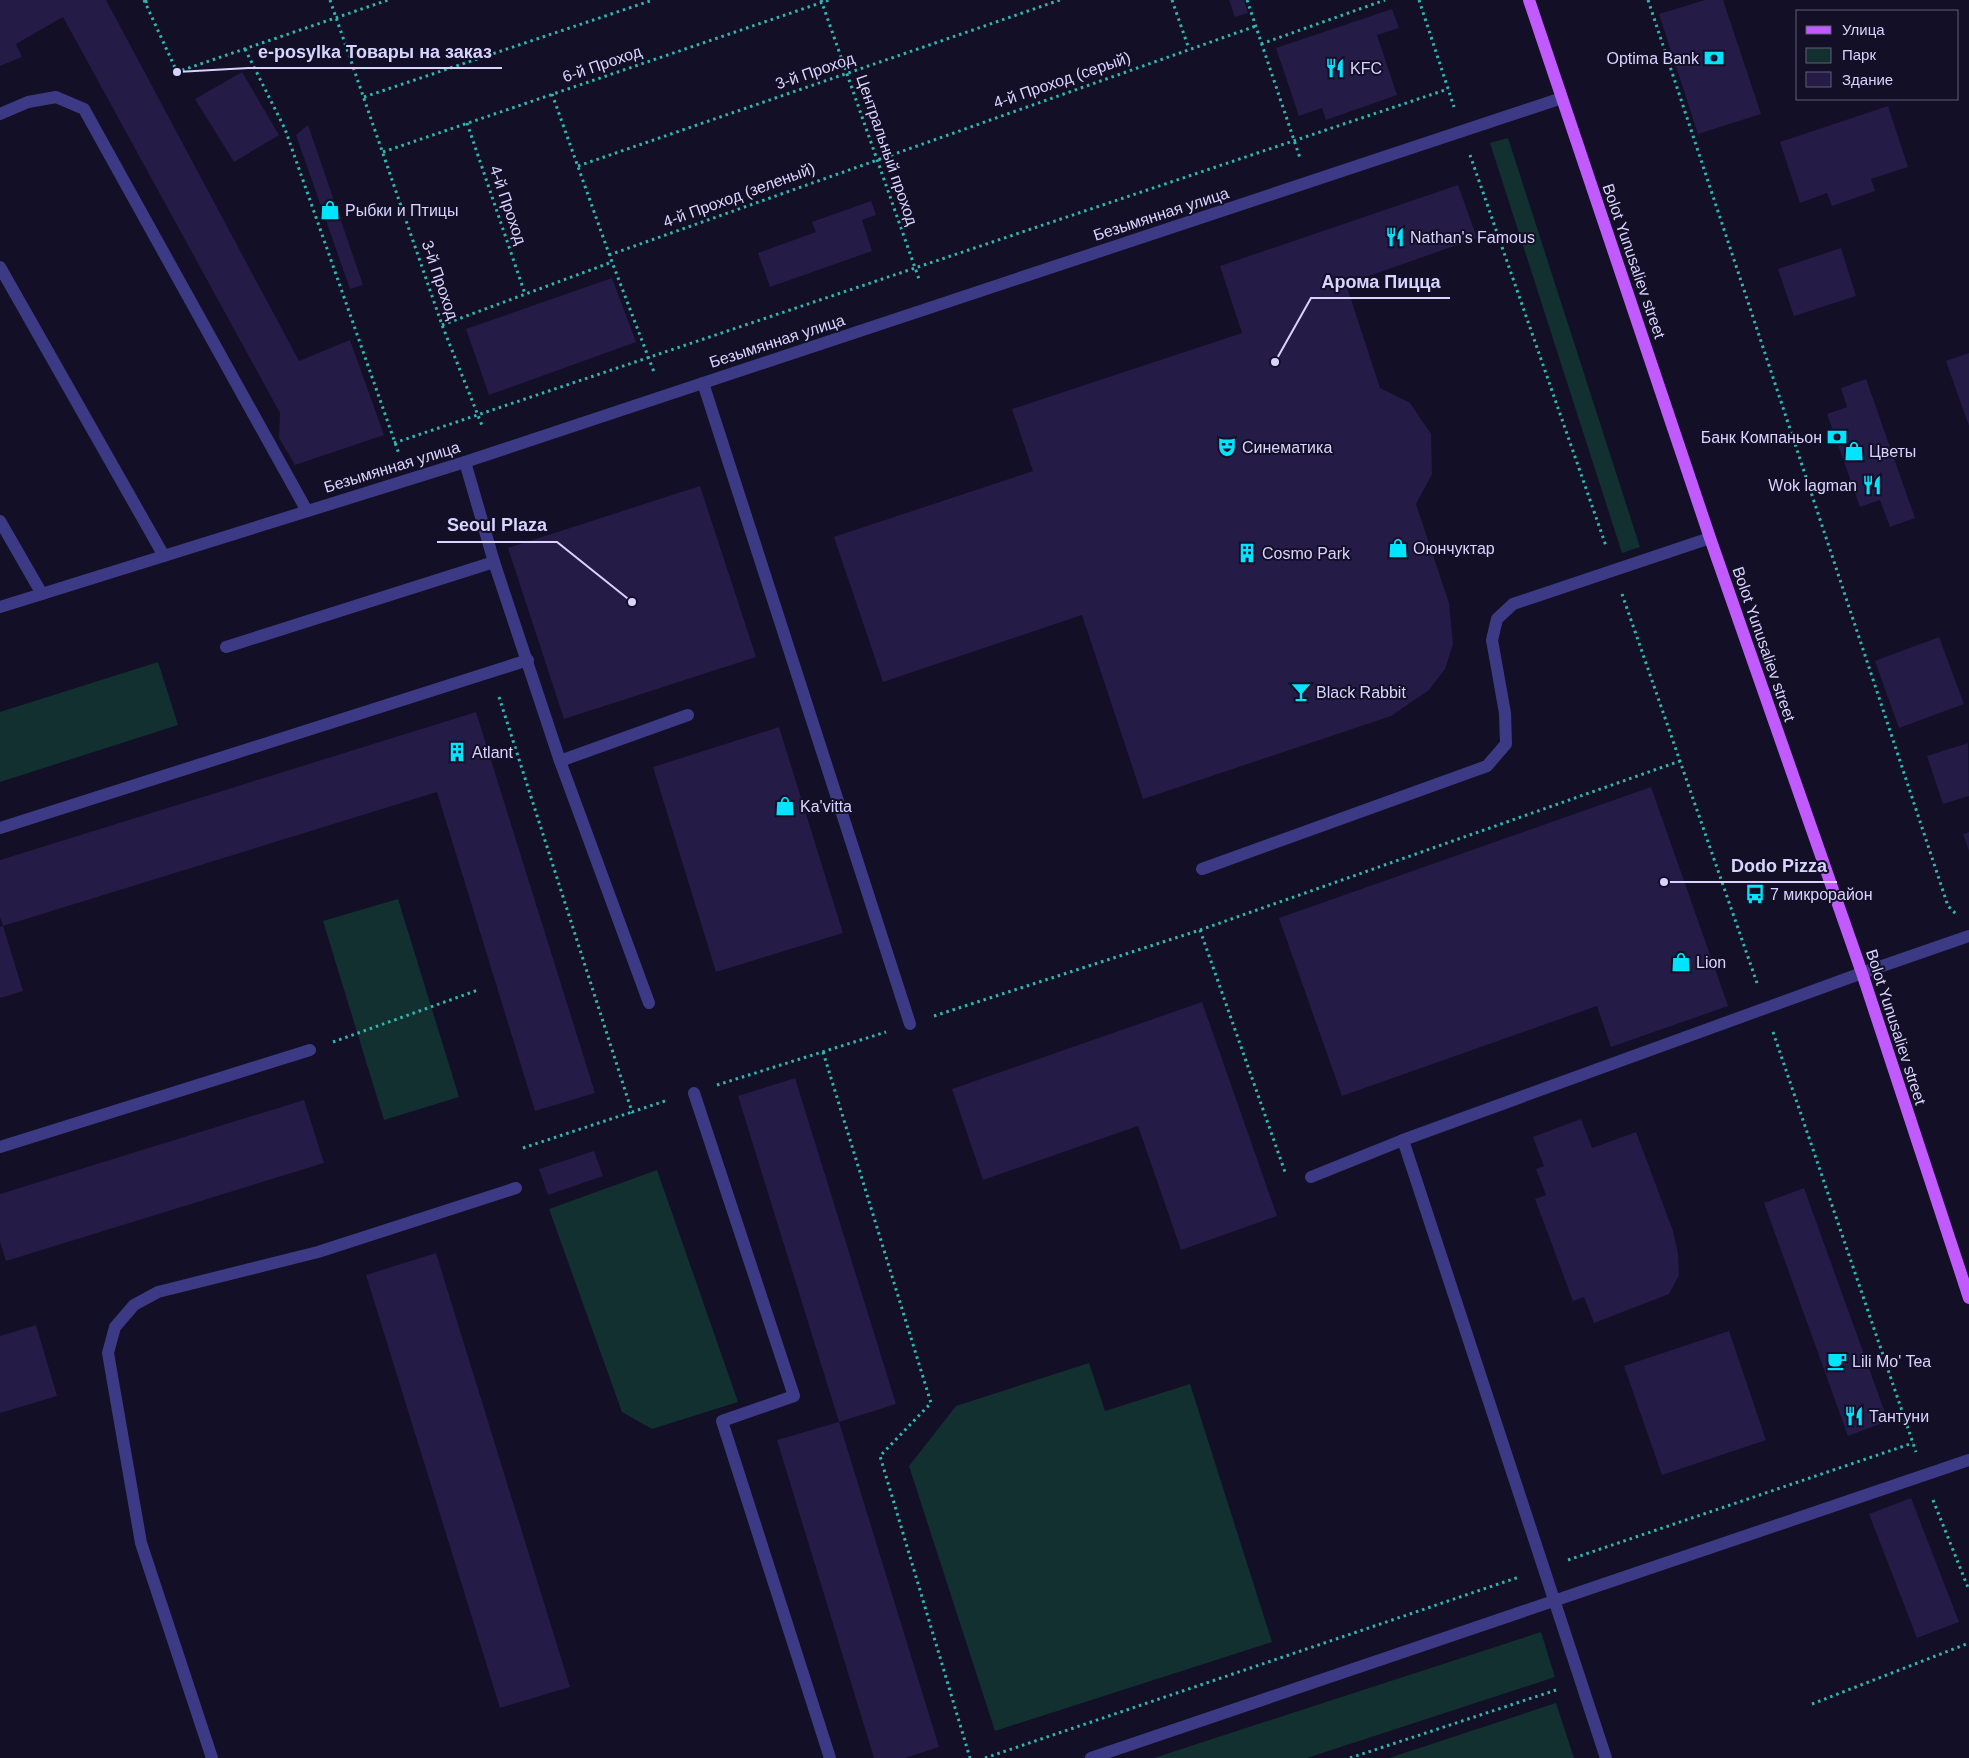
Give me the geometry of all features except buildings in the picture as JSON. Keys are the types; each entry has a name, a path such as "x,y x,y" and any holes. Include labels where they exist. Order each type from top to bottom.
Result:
{"main road":[{"name":"Bolot Yunusaliev street","path":"1529,0 1710,538 1862,973 1969,1298"}],"street":[{"path":"0,114 28,102 56,97 84,109 306,511"},
{"name":"Безымянная улица","path":"0,607 465,462 1562,98"},
{"path":"0,267 164,556"},
{"path":"703,383 910,1024"},
{"path":"465,462 494,562 560,761 649,1004"},
{"path":"0,521 42,594"},
{"path":"1202,869 1487,766 1506,744 1505,713 1492,640 1497,618 1513,604 1710,538"},
{"path":"226,647 494,562"},
{"path":"0,828 528,660"},
{"path":"560,761 688,715"},
{"path":"1312,1177 1403,1140 1969,936"},
{"path":"0,1147 310,1050"},
{"path":"694,1093 794,1396 722,1421 830,1758"},
{"path":"1403,1140 1542,1569 1606,1758"},
{"path":"212,1758 141,1543 108,1353 114,1327 134,1305 158,1292 318,1252 516,1188"},
{"path":"1091,1758 1969,1460"}],"path":[{"path":"150,0 144,1 176,72 388,0"},
{"name":"3-й Проход","path":"330,0 442,325 492,453"},
{"path":"364,97 653,0"},
{"name":"6-й Проход","path":"383,152 821,1 829,0"},
{"name":"3-й Проход","path":"578,166 1060,0"},
{"path":"1172,0 1189,49"},
{"path":"1247,0 1308,182"},
{"path":"1261,44 1385,0"},
{"path":"1420,0 1461,131 1766,1010 1913,1444 1969,1590"},
{"path":"1648,0 1948,906 1962,920"},
{"name":"Центральный проход","path":"821,1 929,308"},
{"name":"4-й Проход (серый)","path":"876,159 1256,26"},
{"path":"244,49 285,129 408,479"},
{"path":"394,442 478,416 1448,89"},
{"path":"552,94 609,255 663,396"},
{"name":"4-й Проход","path":"467,123 525,294"},
{"name":"4-й Проход (зеленый)","path":"609,255 876,159"},
{"path":"442,325 612,262"},
{"path":"492,672 632,1112"},
{"path":"523,1148 1200,930 1680,761"},
{"path":"1200,930 1289,1185 1312,1177"},
{"path":"310,1050 478,990"},
{"path":"823,1052 931,1403 880,1456 970,1758"},
{"path":"985,1758 1913,1444"},
{"path":"1812,1704 1969,1643"},
{"path":"1350,1758 1580,1682"}],"green space":[{"path":"1508,138 1640,547 1622,553 1490,143"},
{"path":"158,662 178,725 0,782 0,712"},
{"path":"398,899 459,1097 384,1120 323,921"},
{"path":"657,1170 738,1402 652,1429 622,1412 549,1209"},
{"path":"1089,1363 1105,1411 1190,1384 1272,1642 995,1731 909,1466 956,1406"},
{"path":"1541,1632 1555,1677 1307,1758 1154,1758"},
{"path":"1556,1703 1574,1758 1389,1758"}],"place":[{"name":"Optima Bank","path":"1714,58"},
{"name":"KFC","path":"1335,68"},
{"name":"e-posylka Товары на заказ","path":"177,72"},
{"name":"Рыбки и Птицы","path":"330,210"},
{"name":"Nathan's Famous","path":"1395,237"},
{"name":"Арома Пицца","path":"1275,362"},
{"name":"Банк Компаньон","path":"1837,437"},
{"name":"Синематика","path":"1227,447"},
{"name":"Цветы","path":"1854,451"},
{"name":"Wok lagman","path":"1872,485"},
{"name":"Оюнчуктар","path":"1398,548"},
{"name":"Cosmo Park","path":"1247,553"},
{"name":"Seoul Plaza","path":"632,602"},
{"name":"Black Rabbit","path":"1301,692"},
{"name":"Atlant","path":"457,752"},
{"name":"Ka'vitta","path":"785,806"},
{"name":"Dodo Pizza","path":"1664,882"},
{"name":"7 микрорайон","path":"1755,894"},
{"name":"Lion","path":"1681,962"},
{"name":"Lili Mo' Tea","path":"1837,1361"},
{"name":"Тантуни","path":"1854,1416"}]}
